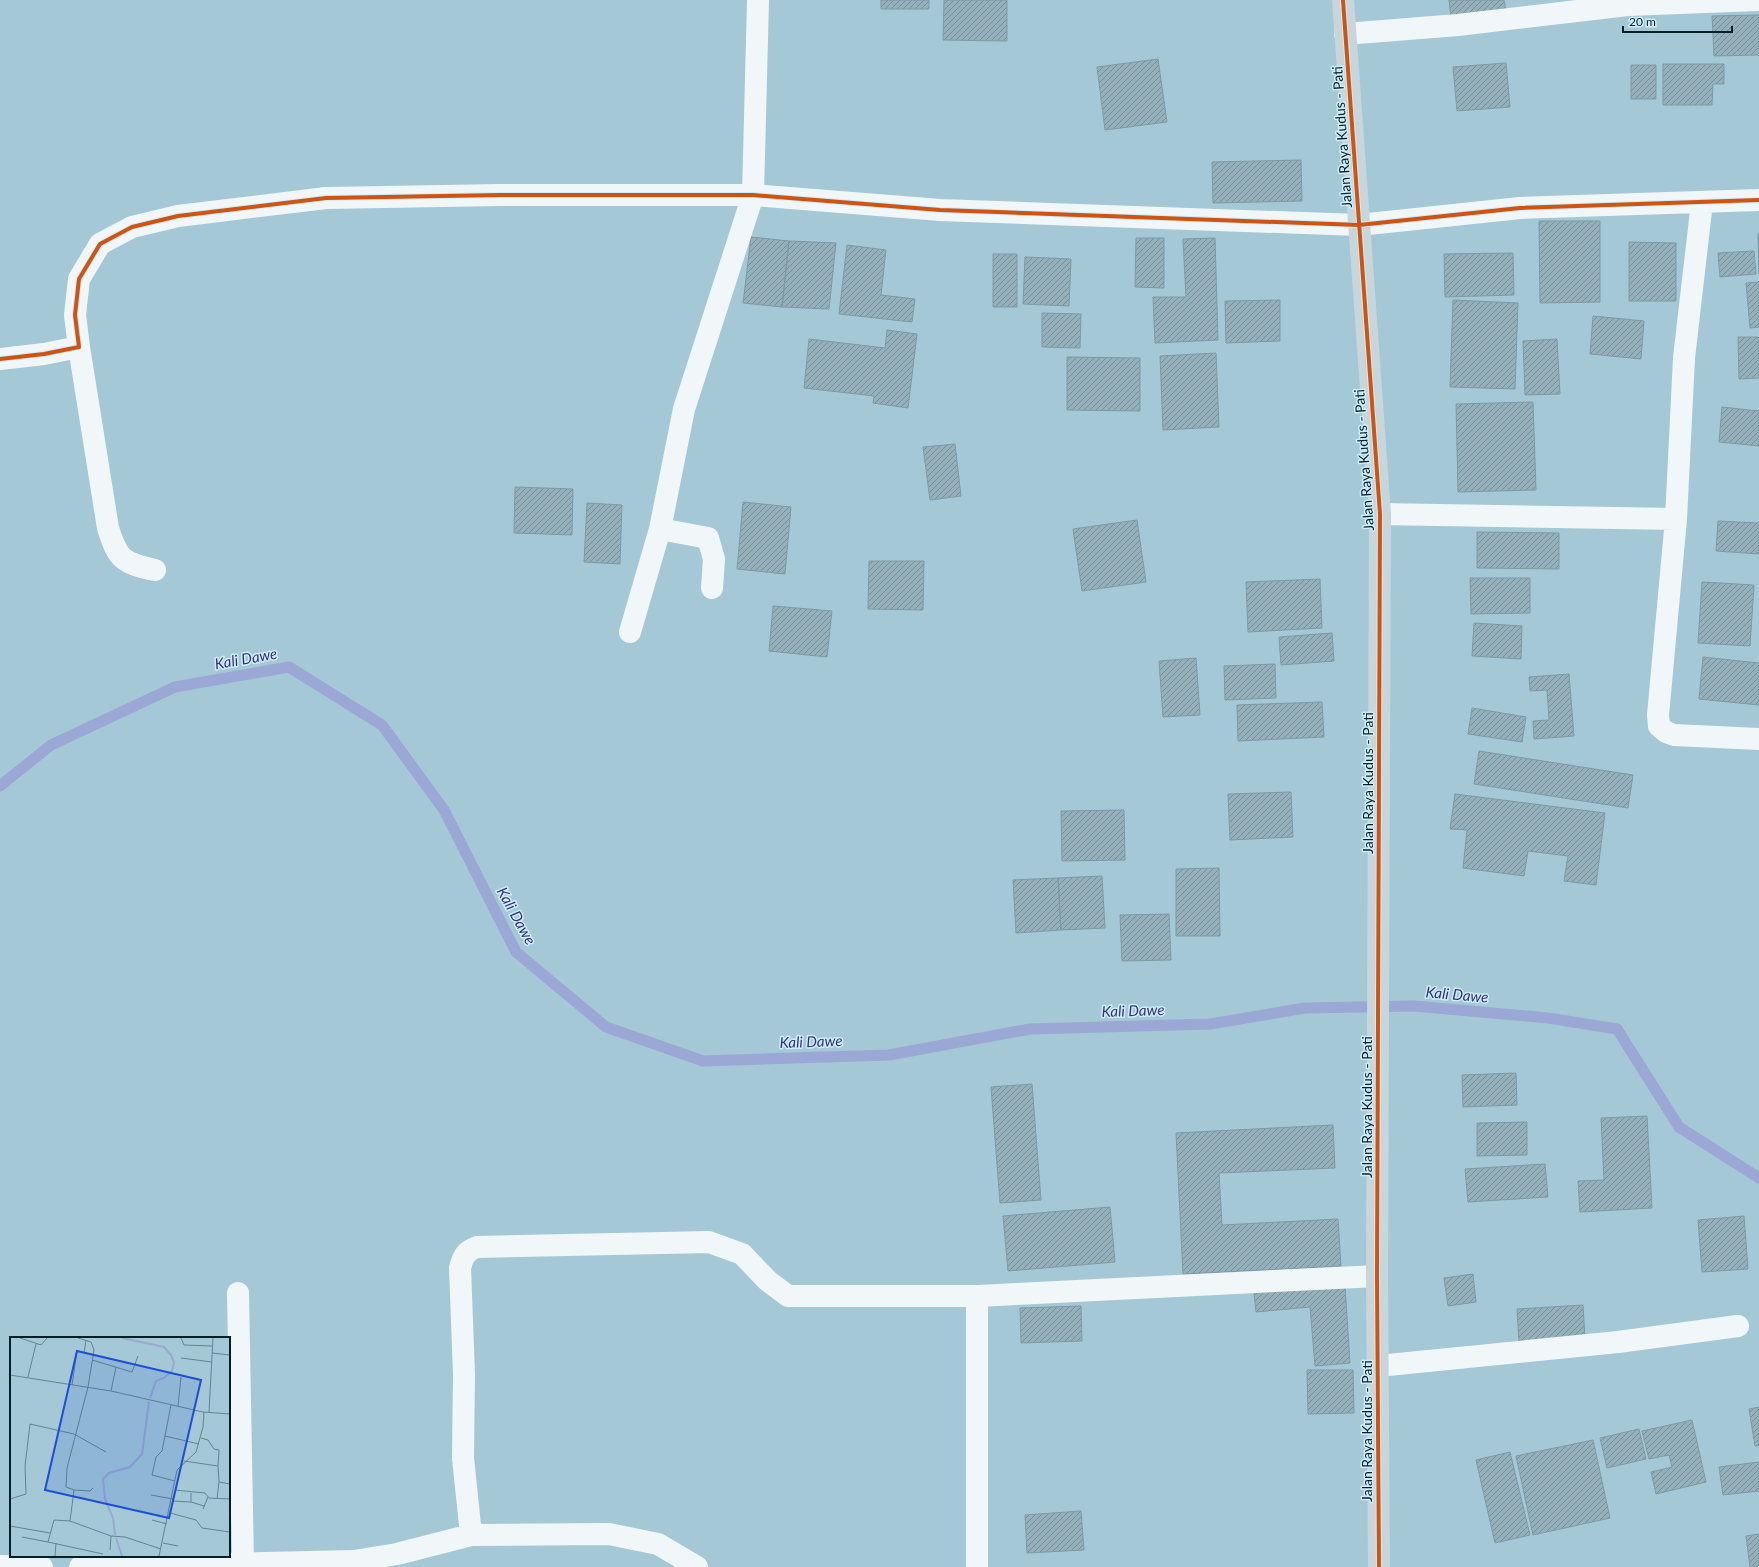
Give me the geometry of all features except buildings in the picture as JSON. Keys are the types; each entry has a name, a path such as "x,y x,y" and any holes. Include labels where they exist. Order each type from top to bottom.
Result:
{"highway":[{"name":"Jalan Raya Kudus - Pati","path":"1343,0 1380,514 1377,1276 1379,1567"}],"street":[{"path":"630,632 660,529 684,409 753,195 758,0"},
{"path":"1345,34 1458,25 1628,5 1757,0"},
{"path":"155,570 136,566 121,558 113,543 108,528 75,315 79,279 100,244 132,227 178,216 326,198 500,195 753,195 940,210 1359,225 1520,208 1759,200"},
{"path":"1702,202 1684,358 1676,519 1658,715 1659,726 1666,732 1674,735 1759,739"},
{"path":"0,359 44,354 79,347"},
{"path":"1380,514 1676,519"},
{"path":"660,529 708,538 714,559 712,588"},
{"path":"471,1535 463,1458 464,1374 460,1268 463,1256 470,1249 490,1246 709,1242 742,1254 768,1281 788,1296 977,1296 1377,1276"},
{"path":"230,1565 238,1292"},
{"path":"977,1296 977,1567"},
{"path":"1378,1366 1618,1342 1738,1326"},
{"path":"80,1567 354,1564 471,1535 609,1534 658,1544 697,1567"},
{"path":"0,1566 42,1567"}],"waterway":[{"name":"Kali Dawe","path":"0,786 51,745 175,687 289,667 382,725 444,810 516,952 606,1027 703,1061 889,1055 1030,1029 1210,1024 1305,1008 1414,1006 1548,1018 1617,1029 1679,1127 1759,1178"}],"cycle path":[{"path":"1343,0 1380,514 1377,1276 1379,1567"},
{"path":"0,359 44,354 79,347 75,315 79,279 100,244 132,227 178,216 326,198 500,195 753,195 940,210 1359,225 1520,208 1759,200"}]}
